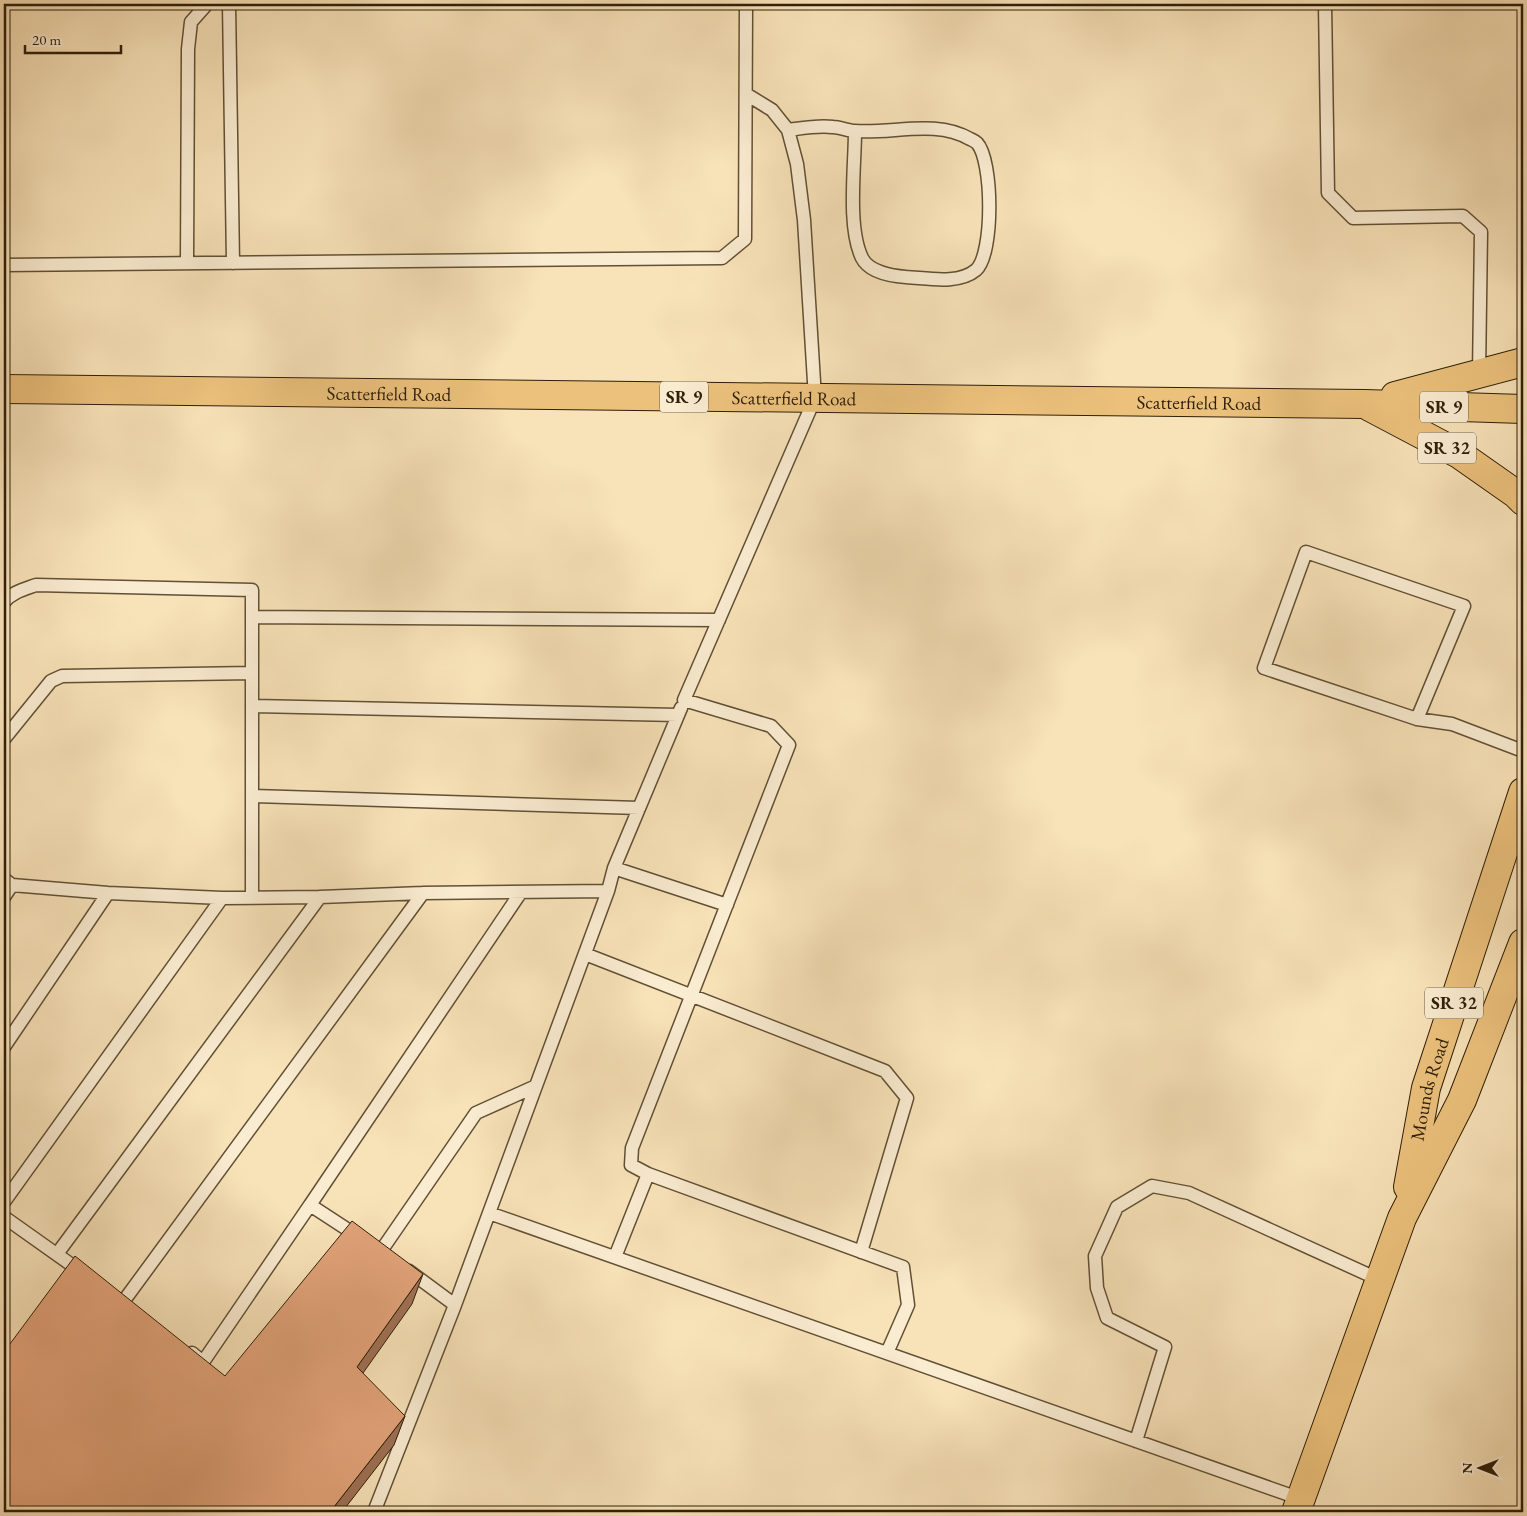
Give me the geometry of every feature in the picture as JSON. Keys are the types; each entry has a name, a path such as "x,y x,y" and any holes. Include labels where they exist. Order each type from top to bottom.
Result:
{"main road":[{"path":"1365,404 1523,362"},
{"name":"Scatterfield Road","path":"4,390 1365,404 1523,409"},
{"name":"SR 32","path":"1365,404 1459,454 1523,501"},
{"name":"Mounds Road","path":"1402,1218 1426,1088 1523,792"},
{"name":"Mounds Road","path":"1298,1506 1402,1218 1462,1100 1523,943"}],"lane":[{"path":"187,263 188,49 191,22 207,4"},
{"path":"229,4 233,263"},
{"path":"4,265 722,258 745,239 746,4"},
{"path":"1325,4 1328,193 1354,218 1463,216 1481,232 1479,374"},
{"path":"374,1512 490,1213 608,891 614,868 718,620 815,398 804,220 797,164 788,130 772,110 746,94"},
{"path":"788,130 809,126 834,126 854,131 937,129 960,133 977,143 986,165 990,226 985,254 976,270 962,277 944,280 897,276 878,271 863,261 856,242 853,213 854,131"},
{"path":"1417,719 1464,606 1306,552 1264,668 1417,719 1452,724 1523,751"},
{"path":"4,602 20,590 36,585 252,590 252,897"},
{"path":"252,617 718,620"},
{"path":"4,739 51,682 62,676 252,673"},
{"path":"684,700 771,726 790,746 632,1148 631,1164 648,1174 904,1267 908,1304 887,1353"},
{"path":"252,706 678,714"},
{"path":"252,796 639,808"},
{"path":"614,868 727,905"},
{"path":"4,897 8,882 108,893 222,898 608,891"},
{"path":"182,1346 204,1362 521,892"},
{"path":"4,1047 108,893"},
{"path":"123,1302 423,893"},
{"path":"57,1254 320,897"},
{"path":"4,1202 222,898"},
{"path":"585,954 885,1071 907,1098 861,1252"},
{"path":"388,1256 476,1113 536,1086"},
{"path":"615,1257 648,1174"},
{"path":"1136,1441 1165,1348 1107,1318 1097,1288 1095,1256 1117,1207 1152,1186 1190,1193 1380,1280"},
{"path":"310,1205 388,1256 455,1305"},
{"path":"490,1213 1136,1441 1298,1506"},
{"path":"4,1217 94,1281"}],"building":[{"path":"352,1221 423,1274 357,1367 405,1416 330,1512 4,1512 4,1352 75,1256 225,1376"}]}
